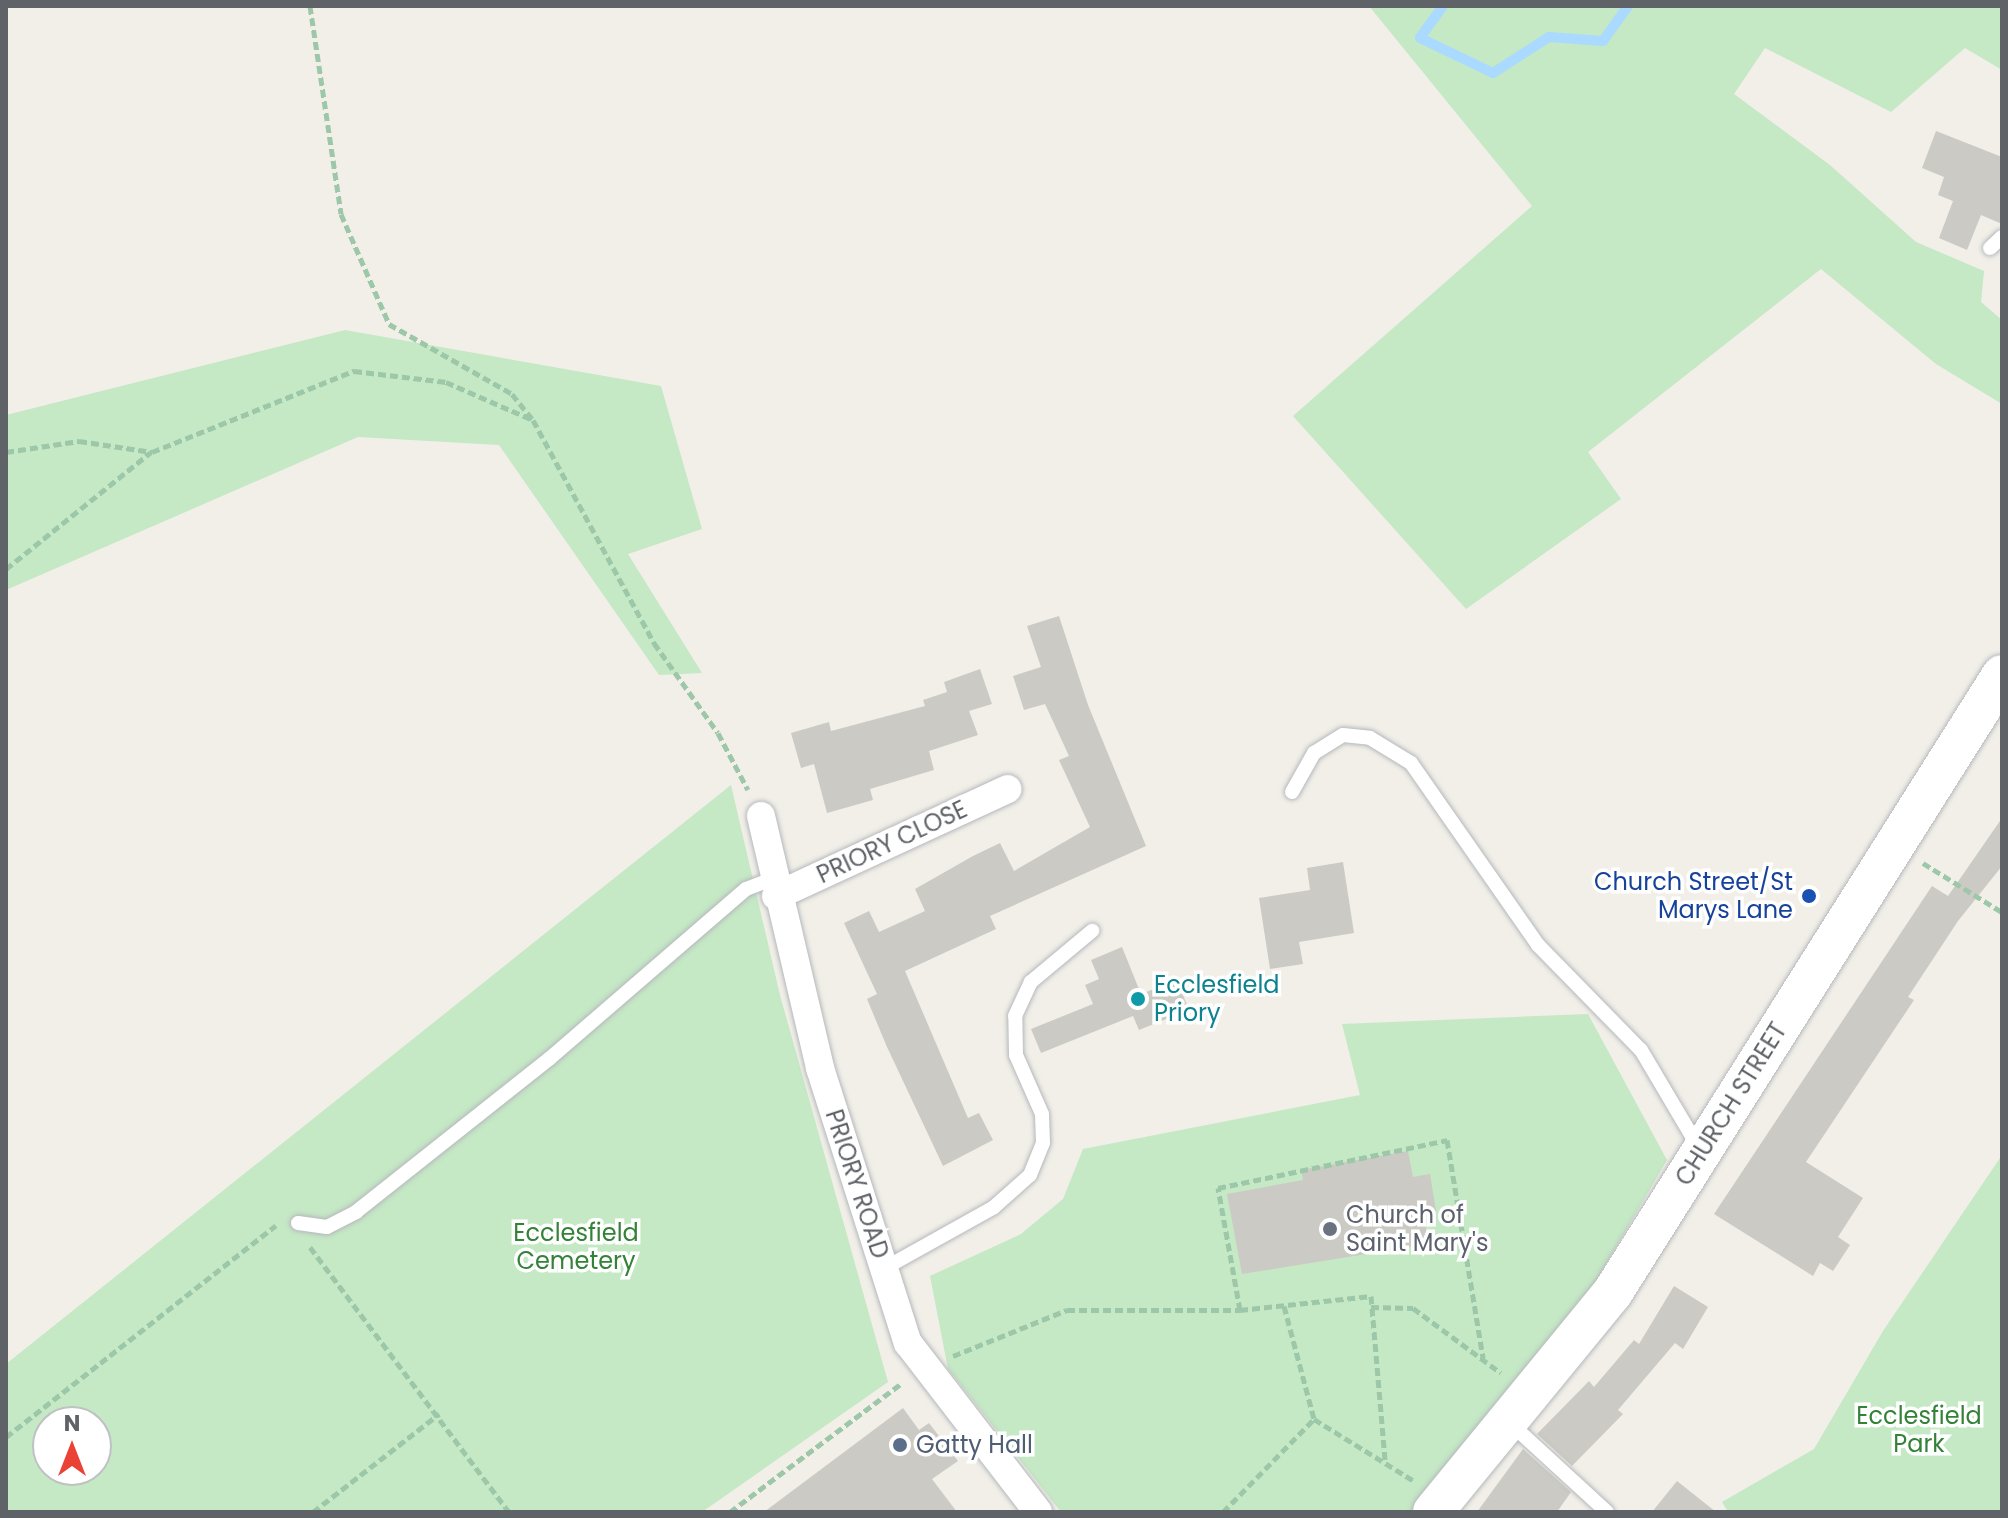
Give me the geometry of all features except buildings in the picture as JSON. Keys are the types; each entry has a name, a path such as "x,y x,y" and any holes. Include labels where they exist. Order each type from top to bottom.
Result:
{"main road":[{"name":"CHURCH STREET","path":"1438,1507 1522,1411 1613,1292 2002,675"}],"street":[{"name":"PRIORY CLOSE","path":"774,888 1008,789"},
{"name":"PRIORY ROAD","path":"761,816 774,888 820,1068 885,1268 922,1369 1038,1512"}],"lane":[{"path":"1292,792 1314,753 1343,735 1370,738 1411,763 1538,945 1641,1050 1701,1152"},
{"path":"298,1223 327,1227 356,1212 549,1059 746,889 774,888"},
{"path":"885,1268 994,1207 1030,1175 1043,1143 1042,1114 1016,1055 1015,1016 1031,982 1092,931"},
{"path":"1522,1411 1607,1512"}],"path":[{"path":"310,6 341,214 389,324 512,394 533,420 654,643 718,733 761,816"},
{"path":"6,569 152,452 354,371 446,382 533,420"},
{"path":"6,452 79,441 152,452"},
{"path":"1895,846 2002,912"},
{"path":"1240,1310 1218,1188 1447,1140 1483,1358"},
{"path":"6,1437 293,1211 298,1223 509,1512"},
{"path":"730,1512 922,1369 1067,1310 1240,1310 1371,1296 1385,1459"},
{"path":"1284,1306 1314,1419 1385,1459 1438,1507"},
{"path":"1371,1307 1413,1308 1483,1358 1522,1411"},
{"path":"313,1512 439,1414"},
{"path":"1223,1512 1314,1419"}],"green space":[{"path":"1369,6 2002,6 2002,70 1965,48 1891,112 1765,48 1734,94 1830,165 1916,242 1984,271 1981,302 2002,320 2002,404 1936,364 1821,269 1588,452 1621,499 1466,609 1293,416 1532,206"},
{"path":"345,330 661,386 702,529 628,554 702,673 659,675 499,445 358,437 6,590 6,415"},
{"name":"Ecclesfield Cemetery","path":"731,785 780,995 888,1382 702,1512 6,1512 6,1364"},
{"path":"1588,1014 1667,1160 1574,1319 1415,1512 1061,1512 948,1369 930,1276 1021,1234 1063,1199 1083,1149 1360,1095 1342,1024"},
{"name":"Ecclesfield Park","path":"2002,1155 2002,1512 1728,1512 1722,1502 1814,1449 1883,1331"}],"waterway":[{"path":"1443,6 1420,38 1493,73 1549,37 1603,41 1628,6"}],"place":[{"name":"Church Street/St Marys Lane","path":"1809,896"},
{"name":"Ecclesfield Priory","path":"1138,999"},
{"name":"Church of Saint Mary's","path":"1330,1229"},
{"name":"Gatty Hall","path":"900,1445"}]}
